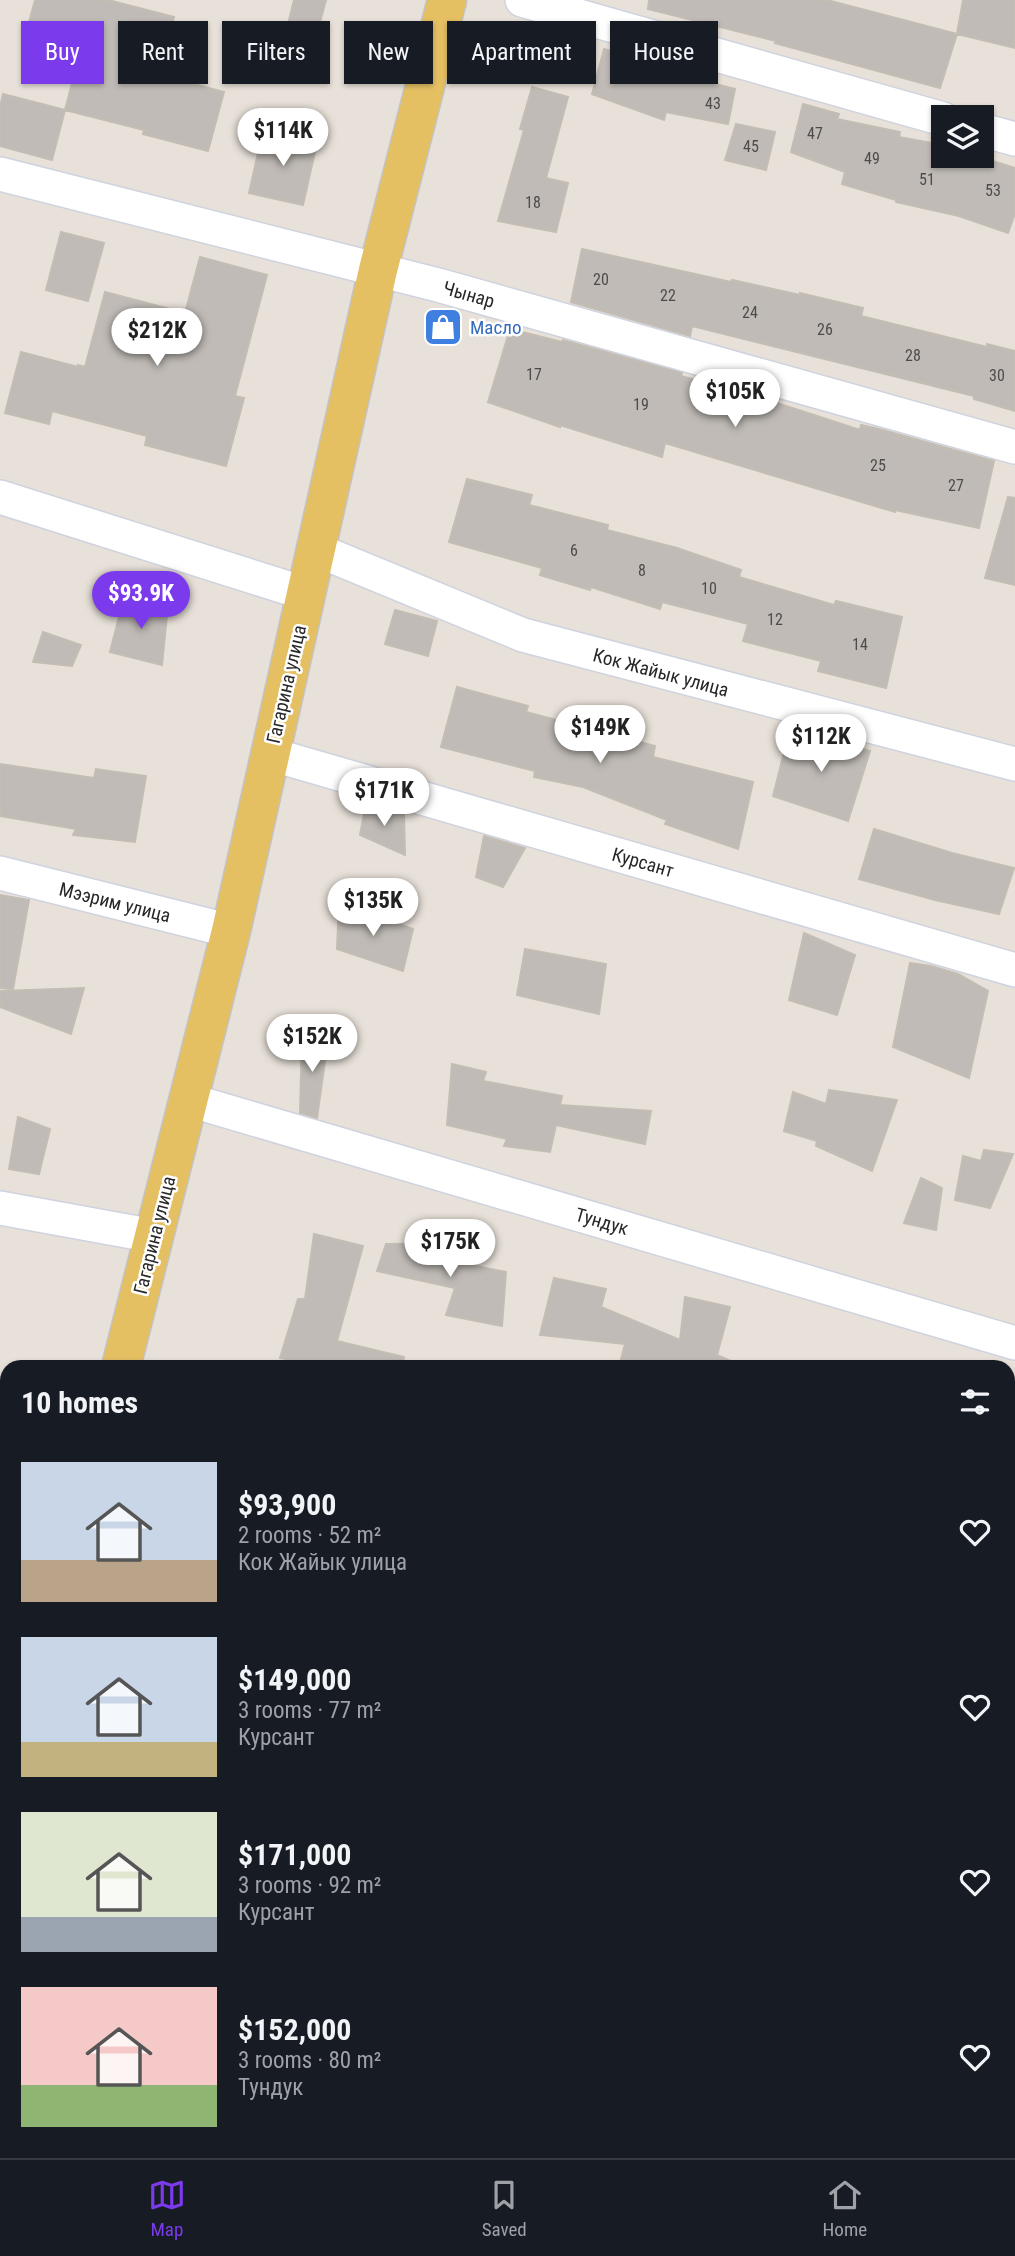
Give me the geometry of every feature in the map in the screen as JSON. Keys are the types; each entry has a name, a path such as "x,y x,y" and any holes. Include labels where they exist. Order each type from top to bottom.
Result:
{"main road":[{"name":"Гагарина улица","path":"123,1360 231,931 378,270 447,0"}],"street":[{"path":"522,0 931,116"},
{"path":"994,133 1015,139"},
{"name":"Чынар","path":"0,174 378,270 1015,447"},
{"path":"0,498 307,594"},
{"name":"Кок Жайык улица","path":"317,550 523,635 1015,764"},
{"name":"Курсант","path":"270,754 1015,970"},
{"name":"Мээрим улица","path":"0,873 231,931"},
{"name":"Тундук","path":"189,1100 1015,1343"},
{"path":"0,1208 154,1236"}],"building":[{"path":"35,0 108,0 174,17 173,21 118,21 118,84 193,84 224,92 208,151 143,134 144,130 65,110 72,84 104,84 104,21 29,21"},
{"path":"294,0 326,0 320,21 289,21"},
{"path":"649,0 827,0 957,34 940,88 718,26 718,21 696,21 648,9"},
{"path":"963,0 1015,0 1015,48 957,34"},
{"path":"604,49 610,51 610,84 715,84 735,89 728,124 666,112 664,120 592,94"},
{"path":"532,87 568,97 546,178 568,183 556,232 498,221 524,130 520,129"},
{"path":"3,94 65,110 52,160 0,146 0,107"},
{"path":"803,104 839,114 837,119 900,132 899,137 931,143 931,168 994,168 994,161 1015,168 1015,213 1008,233 959,216 896,202 842,184 845,172 791,152"},
{"path":"736,124 775,132 766,170 725,160"},
{"path":"263,131 317,143 303,205 249,193"},
{"path":"61,232 104,243 88,301 46,290"},
{"path":"582,249 731,282 732,280 800,293 863,308 861,316 987,347 987,344 1015,351 1015,411 974,399 974,396 692,326 690,336 571,302"},
{"path":"200,257 267,275 235,396 244,398 226,466 145,445 147,436 52,411 49,424 5,413 21,352 85,367 105,292 185,313"},
{"path":"510,329 562,342 563,340 682,373 681,376 860,430 861,425 879,429 994,461 979,528 895,512 665,443 662,457 560,427 488,402"},
{"path":"467,479 532,495 529,505 608,525 607,530 677,548 741,570 739,577 834,605 836,601 902,617 886,688 818,671 821,661 743,641 748,624 662,602 660,609 591,587 590,590 540,575 542,568 449,542"},
{"path":"1008,497 1015,498 1015,585 985,578"},
{"path":"124,597 168,605 162,665 110,652"},
{"path":"395,610 437,621 428,656 385,644"},
{"path":"43,632 81,645 72,666 33,662"},
{"path":"457,687 528,706 526,712 655,746 653,757 753,782 738,849 665,824 667,820 583,787 534,777 535,771 441,747"},
{"path":"790,729 870,751 848,821 773,796"},
{"path":"0,764 94,778 96,769 146,776 135,842 73,835 76,829 0,816"},
{"path":"366,804 404,815 405,855 360,835"},
{"path":"874,829 952,853 1014,868 999,914 859,879"},
{"path":"484,836 525,848 503,887 476,877"},
{"path":"0,895 29,900 13,989 0,988"},
{"path":"339,903 413,929 403,971 337,949"},
{"path":"804,933 855,955 837,1015 789,1000"},
{"path":"525,949 606,964 599,1014 517,995"},
{"path":"910,963 958,974 988,991 969,1078 893,1047"},
{"path":"84,988 71,1034 0,1007 0,991"},
{"path":"302,1037 328,1040 317,1118 300,1113"},
{"path":"452,1064 486,1072 483,1081 562,1096 560,1105 651,1111 645,1144 556,1125 550,1152 504,1146 507,1139 447,1125"},
{"path":"829,1090 897,1100 872,1171 816,1146 817,1141 784,1131 793,1092 826,1104"},
{"path":"18,1117 50,1129 39,1174 9,1169"},
{"path":"984,1150 1013,1154 990,1208 955,1200 963,1156 981,1161"},
{"path":"921,1178 942,1188 936,1230 904,1223"},
{"path":"314,1234 363,1246 337,1341 404,1357 403,1360 280,1358 298,1299 305,1299"},
{"path":"451,1243 446,1260 506,1272 502,1326 446,1315 455,1288 377,1271 386,1244"},
{"path":"554,1278 606,1289 601,1307 680,1340 685,1297 730,1307 717,1355 728,1360 621,1360 625,1344 540,1335"}],"place":[{"name":"Масло","path":"443,327"}]}
